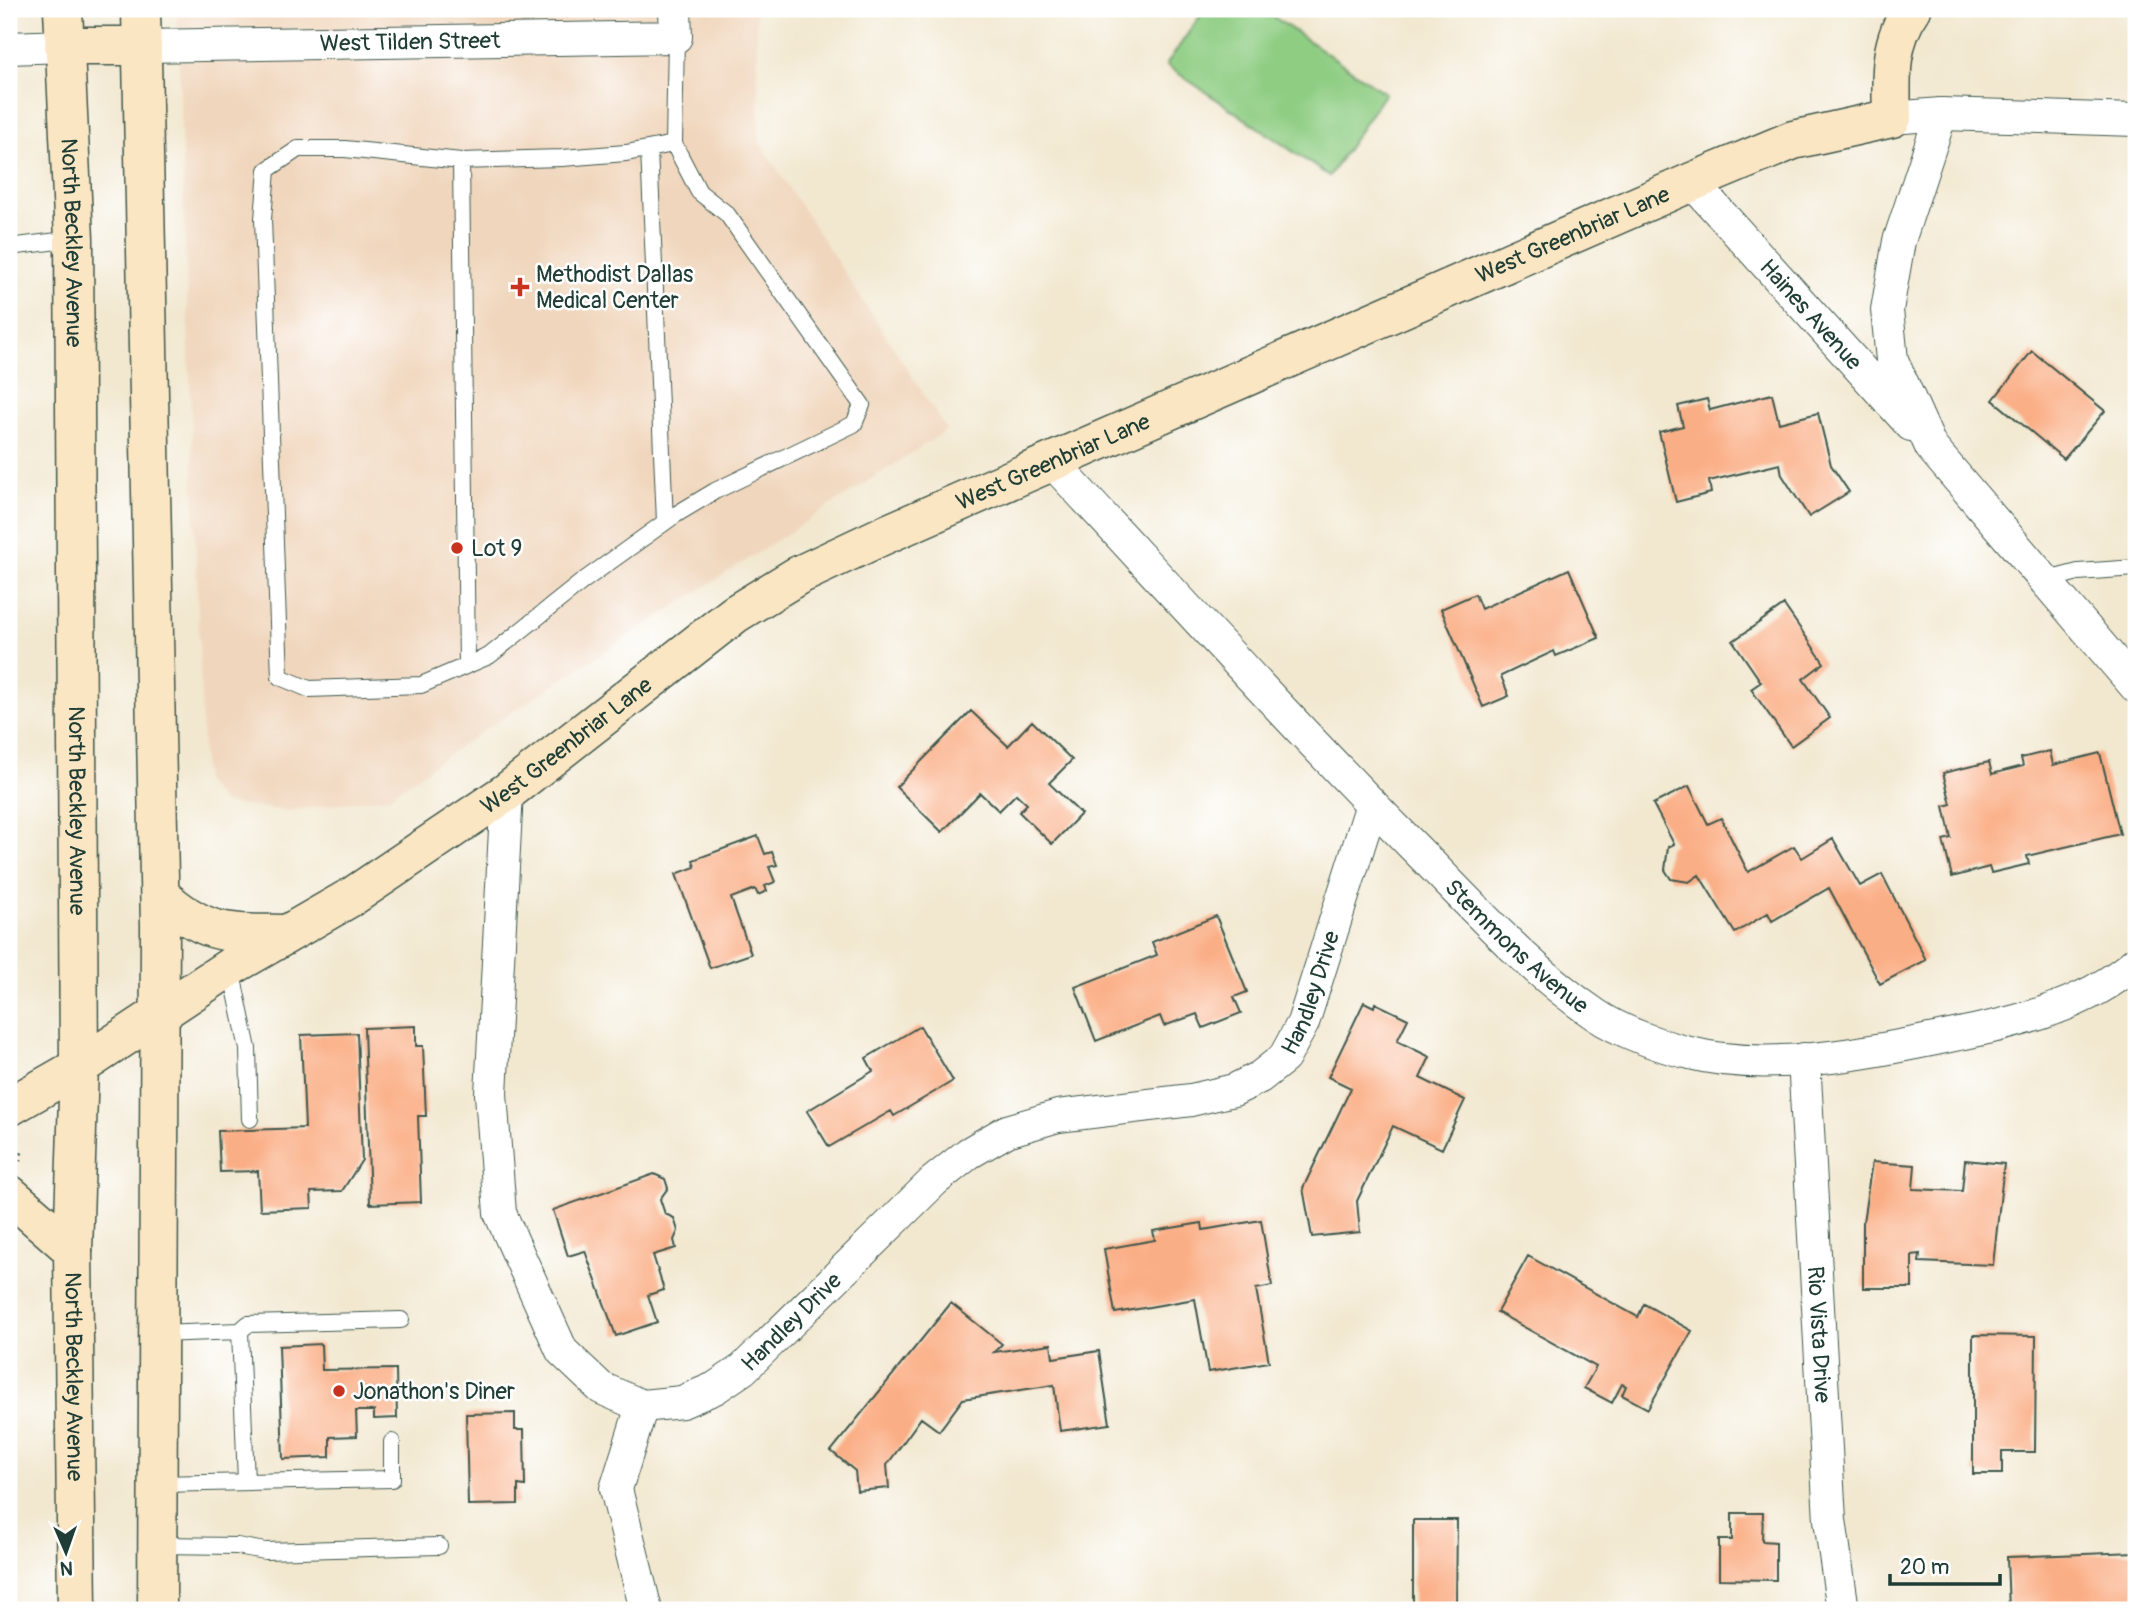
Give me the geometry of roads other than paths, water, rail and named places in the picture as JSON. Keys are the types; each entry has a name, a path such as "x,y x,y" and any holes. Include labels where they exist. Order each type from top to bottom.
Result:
{"main road":[{"name":"North Beckley Avenue","path":"63,9 74,239 79,1067 73,1250 77,1610"},
{"path":"1892,118 1891,61 1895,36 1912,9"},
{"path":"64,46 141,27 160,895 157,1610"},
{"name":"West Greenbriar Lane","path":"9,1107 79,1067 230,967 353,896 507,792 734,614 797,576 1692,182 1793,140 1892,118"},
{"path":"160,895 182,915 208,928 225,933 287,934"},
{"path":"9,1194 73,1250"}],"street":[{"name":"West Tilden Street","path":"141,27 675,23"},
{"path":"9,48 64,46"},
{"name":"West Greenbriar Lane","path":"1892,118 1941,114 2136,121"},
{"name":"Haines Avenue","path":"1931,447 1892,360 1887,310 1899,241 1941,114"},
{"name":"Haines Avenue","path":"1692,182 1931,447 2136,687"},
{"name":"Stemmons Avenue","path":"1053,463 1372,804 1504,937 1599,1017 1690,1054 1740,1060 1804,1059 1897,1047 1980,1030 2055,1008 2096,990 2136,964"},
{"name":"Handley Drive","path":"507,792 491,1094 500,1213 562,1351 601,1388 642,1406 682,1402 715,1388 743,1369 934,1181 969,1153 1007,1131 1058,1116 1191,1100 1234,1090 1260,1077 1284,1058 1303,1023 1372,804"},
{"name":"Rio Vista Drive","path":"1804,1059 1830,1521 1843,1610"},
{"path":"642,1406 617,1489 646,1610"}],"lane":[{"path":"674,144 562,158 461,161 345,149 298,149 267,170 262,219 280,677 309,689 421,685 489,656 583,580 666,522 715,491 854,424 863,405 727,214 699,192 674,144 675,23"},
{"path":"649,149 666,522"},
{"path":"461,161 467,665"},
{"path":"9,247 74,239"},
{"path":"2044,581 2078,572 2136,568"},
{"path":"230,967 248,1049 250,1119"},
{"path":"159,1334 240,1331 248,1324 401,1320"},
{"path":"240,1331 246,1482"},
{"path":"158,1484 393,1479 392,1442"},
{"path":"157,1545 237,1546 265,1551 439,1546"}],"place":[{"name":"Methodist Dallas Medical Center","path":"520,287"},
{"name":"Lot 9","path":"457,548"},
{"name":"Jonathon's Diner","path":"339,1391"}]}
